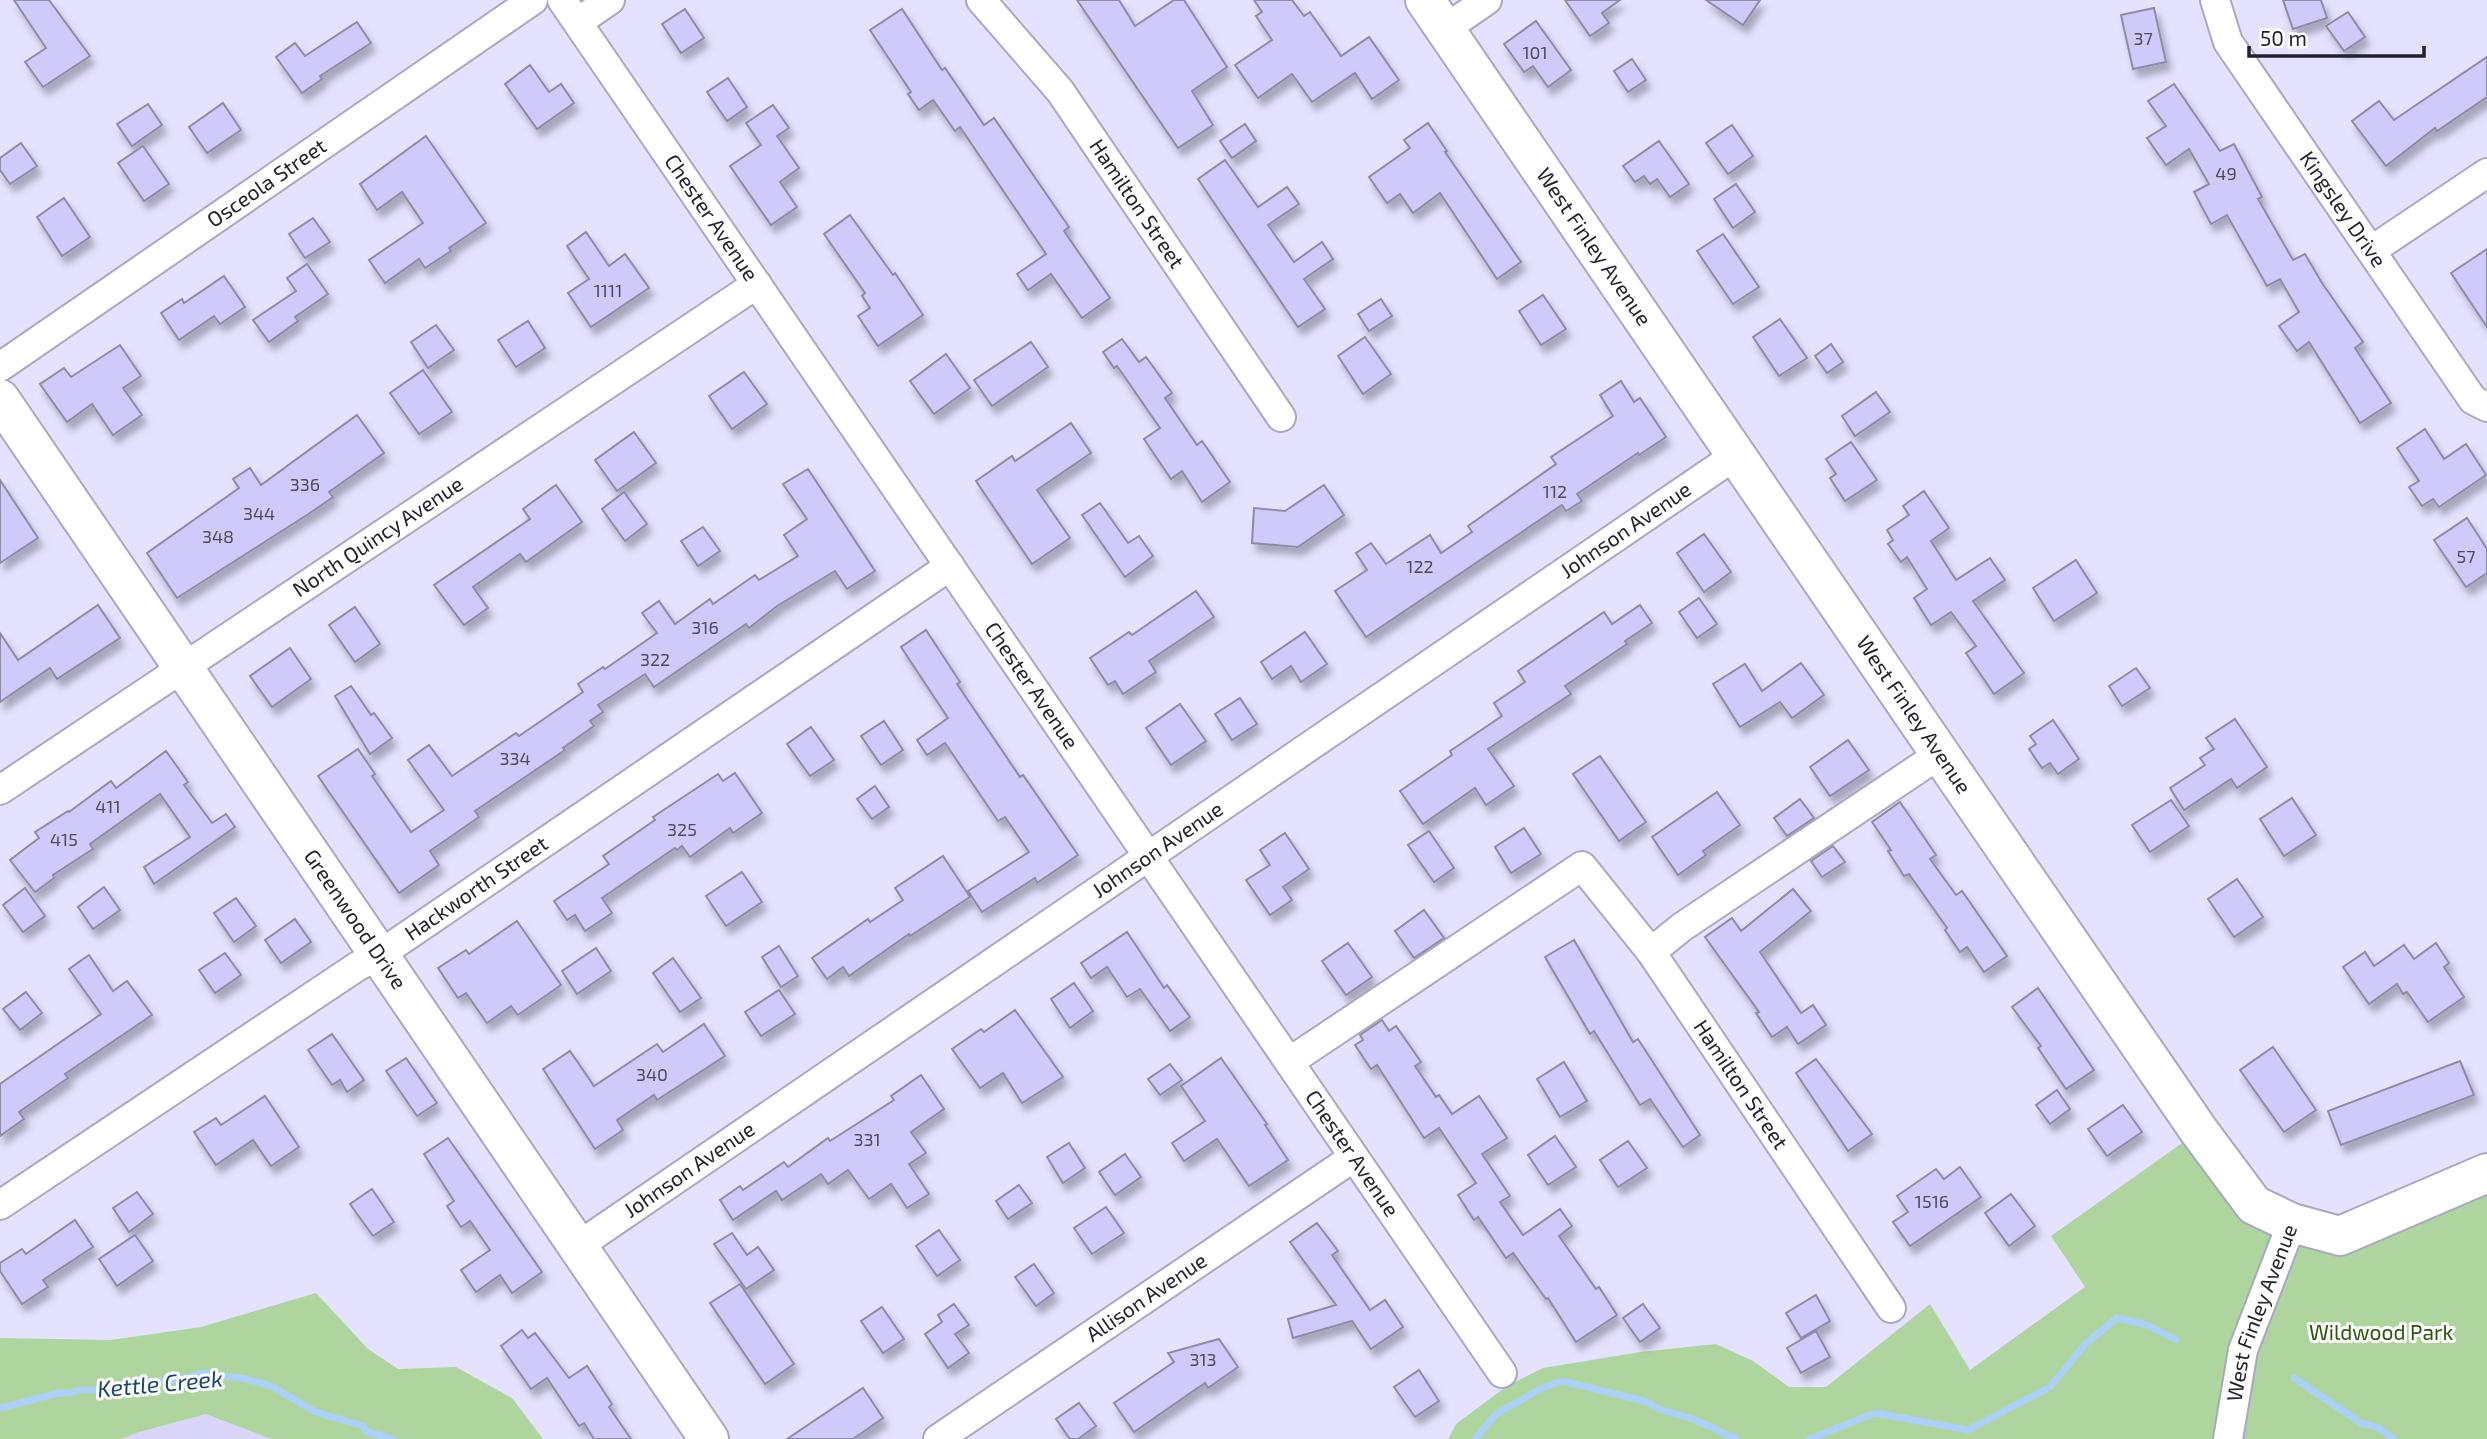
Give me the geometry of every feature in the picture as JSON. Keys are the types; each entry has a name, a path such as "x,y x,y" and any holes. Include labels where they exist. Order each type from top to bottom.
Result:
{"main road":[{"name":"West Finley Avenue","path":"1435,15 2229,1173 2254,1205 2292,1223"},
{"name":"Greenwood Drive","path":"0,399 709,1439"},
{"path":"2292,1223 2340,1236 2487,1173"}],"street":[{"name":"Osceola Street","path":"0,367 533,0"},
{"path":"570,11 610,0"},
{"name":"Hamilton Street","path":"981,0 1060,91 1282,416"},
{"path":"1435,15 1488,0"},
{"name":"Kingsley Drive","path":"2215,0 2228,42 2473,400 2487,407"},
{"name":"Chester Avenue","path":"570,11 1502,1373"},
{"path":"2372,250 2487,173"},
{"name":"North Quincy Avenue","path":"0,790 757,284"},
{"name":"Johnson Avenue","path":"578,1246 1736,455"},
{"name":"Hackworth Street","path":"0,1205 358,965 379,955 950,566"},
{"path":"1651,952 1682,927 1940,754"},
{"name":"Hamilton Street","path":"1289,1062 1582,866 1651,952 1891,1308"},
{"name":"Allison Avenue","path":"939,1439 1354,1157"},
{"name":"West Finley Avenue","path":"2228,1439 2243,1350 2292,1223"}],"shaded area":[{"path":"206,1414 271,1439 122,1439 139,1432"}],"green space":[{"name":"Wildwood Park","path":"2199,1131 2229,1173 2340,1236 2487,1185 2487,1439 1448,1439 1456,1424 1507,1386 1543,1368 1640,1352 1716,1344 1753,1361 1789,1387 1826,1387 1930,1304 1970,1370 2085,1287 2051,1236"},
{"path":"316,1293 368,1349 398,1369 456,1367 512,1398 543,1439 271,1439 206,1414 122,1439 0,1439 0,1338 111,1340 201,1327"}],"building":[{"path":"14,0 49,0 90,56 43,87 25,62 46,48"},
{"path":"1077,0 1119,0 1135,26 1174,0 1184,0 1227,67 1192,91 1213,125 1178,148"},
{"path":"1254,0 1292,0 1304,16 1310,12 1341,56 1369,37 1399,80 1372,99 1355,73 1312,102 1292,74 1258,98 1235,65 1272,40 1256,16 1262,12"},
{"path":"1565,0 1620,0 1602,13 1609,23 1590,36"},
{"path":"1706,0 1760,0 1743,25"},
{"path":"2283,0 2321,0 2327,18 2293,29"},
{"path":"2154,8 2166,62 2133,69 2121,15"},
{"path":"685,9 704,38 681,53 662,24"},
{"path":"902,9 942,70 945,68 984,125 994,118 1069,227 1064,231 1110,298 1082,318 1051,274 1028,290 1017,274 1046,254 960,127 955,131 933,100 919,110 908,94 911,92 870,30"},
{"path":"2348,12 2365,37 2344,51 2326,26"},
{"path":"1536,21 1571,70 1548,87 1533,66 1524,72 1504,44"},
{"path":"357,22 371,43 320,76 322,79 302,93 276,57 295,43 305,56"},
{"path":"2487,57 2487,97 2437,131 2435,128 2386,166 2352,121 2379,101 2394,120"},
{"path":"1632,59 1646,80 1628,92 1614,71"},
{"path":"530,65 549,92 561,84 574,103 537,129 505,84"},
{"path":"728,78 747,107 727,121 707,92"},
{"path":"2174,84 2220,151 2234,144 2262,197 2258,199 2293,260 2305,254 2363,342 2355,348 2391,403 2360,423 2309,342 2297,351 2279,326 2299,312 2280,279 2267,286 2227,215 2211,224 2194,192 2209,184 2189,149 2166,165 2147,138 2166,126 2148,101"},
{"path":"223,103 241,130 207,153 189,127"},
{"path":"148,104 162,125 132,146 117,124"},
{"path":"773,105 789,128 777,136 799,168 780,182 797,207 771,225 730,166 761,145 746,123"},
{"path":"1428,123 1521,262 1497,279 1440,193 1413,213 1400,194 1387,203 1369,177 1410,148 1404,140"},
{"path":"1245,124 1256,141 1232,158 1220,141"},
{"path":"1732,125 1753,156 1728,174 1706,143"},
{"path":"426,136 486,223 425,268 419,259 385,283 369,260 423,223 402,192 377,210 360,184"},
{"path":"1659,141 1689,184 1670,197 1657,179 1650,184 1644,176 1635,182 1623,166"},
{"path":"21,143 37,166 10,184 0,170 0,158"},
{"path":"143,146 169,184 144,201 118,163"},
{"path":"1225,160 1258,207 1287,187 1299,204 1268,225 1294,262 1322,242 1333,259 1304,279 1325,309 1298,327 1198,179"},
{"path":"1736,184 1755,212 1733,228 1714,199"},
{"path":"64,198 90,237 62,256 37,217"},
{"path":"850,215 893,275 895,273 923,315 878,346 858,316 870,308 862,296 865,293 824,234"},
{"path":"313,218 330,242 305,258 289,234"},
{"path":"586,232 609,266 625,254 649,288 591,327 568,293 589,279 567,246"},
{"path":"1723,234 1759,287 1733,304 1697,251"},
{"path":"2487,249 2487,327 2451,273"},
{"path":"307,264 328,294 295,317 298,321 269,342 253,320 296,291 287,278"},
{"path":"224,276 245,307 220,324 214,316 179,340 161,313 182,299 184,303"},
{"path":"1543,295 1566,329 1541,345 1519,311"},
{"path":"1381,299 1392,316 1369,331 1358,314"},
{"path":"1780,319 1807,358 1779,376 1753,337"},
{"path":"528,321 545,348 516,367 498,340"},
{"path":"436,325 454,350 428,368 411,342"},
{"path":"1365,337 1391,374 1363,394 1338,356"},
{"path":"1122,339 1139,362 1146,357 1172,393 1165,398 1197,445 1202,441 1230,482 1202,502 1182,471 1171,479 1144,439 1160,428 1117,366 1114,368 1103,352"},
{"path":"1031,342 1048,367 992,406 974,380"},
{"path":"1831,344 1843,362 1827,373 1815,356"},
{"path":"120,345 141,376 123,388 142,415 113,435 92,404 67,422 40,384 64,368 71,377"},
{"path":"946,354 970,388 934,414 910,381"},
{"path":"423,370 452,412 419,434 390,393"},
{"path":"744,372 767,404 732,429 709,396"},
{"path":"1621,381 1634,402 1640,398 1666,437 1577,494 1582,501 1566,511 1562,505 1366,637 1335,591 1367,570 1356,553 1371,543 1386,564 1430,535 1441,553 1472,532 1468,526 1556,464 1551,457 1613,416 1600,395"},
{"path":"1876,392 1890,412 1855,436 1842,416"},
{"path":"357,415 384,453 329,492 333,497 177,598 147,553 239,488 233,479 250,468 261,485"},
{"path":"1071,423 1091,453 1037,490 1070,538 1032,564 976,481 1012,456 1015,461"},
{"path":"2425,429 2444,459 2466,444 2486,475 2439,507 2433,499 2422,506 2409,487 2419,481 2397,448"},
{"path":"634,432 656,463 617,491 595,460"},
{"path":"1851,442 1877,480 1845,501 1830,478 1836,474 1826,459"},
{"path":"808,469 875,571 847,589 835,571 777,606 749,628 746,624 654,687 645,674 598,705 603,712 590,721 594,726 563,748 565,750 475,811 479,817 430,851 439,865 399,893 318,776 358,749 375,774 372,776 411,832 444,810 408,760 429,745 452,776 516,733 519,736 583,692 578,684 657,633 642,613 659,601 675,624 710,599 713,604 755,575 759,580 798,556 784,535 807,519 783,484"},
{"path":"0,480 38,538 0,563"},
{"path":"556,485 582,522 526,562 520,554 473,587 488,608 464,625 434,585 530,519 523,509"},
{"path":"1324,485 1344,515 1298,547 1252,543 1254,508 1285,511"},
{"path":"1924,491 1949,528 1931,541 1956,580 1990,558 2005,580 1973,601 2024,673 1994,694 1966,653 1976,646 1951,612 1931,625 1914,598 1927,589 1907,557 1901,562 1888,544 1893,540 1887,530 1909,515 1903,506"},
{"path":"624,492 647,524 625,541 602,509"},
{"path":"1100,503 1128,543 1139,536 1153,556 1125,577 1082,515"},
{"path":"2467,518 2487,549 2487,573 2466,587 2434,540"},
{"path":"703,527 720,551 698,566 681,541"},
{"path":"1704,534 1731,572 1704,592 1677,553"},
{"path":"2076,560 2097,593 2054,621 2033,588"},
{"path":"1196,591 1214,617 1149,661 1156,672 1123,694 1115,681 1108,685 1090,658 1129,632 1132,635"},
{"path":"1699,598 1717,624 1697,638 1679,612"},
{"path":"98,605 120,638 57,679 50,668 0,702 0,633 18,660"},
{"path":"1640,605 1652,623 1625,641 1627,644 1565,686 1571,694 1488,749 1514,786 1486,805 1475,788 1423,824 1400,791 1452,755 1450,751 1502,716 1494,703 1525,682 1518,671 1604,612 1612,624"},
{"path":"355,607 380,644 355,662 329,625"},
{"path":"926,630 960,682 957,684 1020,777 1023,775 1078,855 1037,883 1035,878 982,912 968,891 1029,852 1005,817 998,821 945,743 927,755 917,740 948,718 901,647"},
{"path":"1305,632 1327,664 1301,682 1291,666 1272,679 1261,662"},
{"path":"290,648 311,679 272,707 250,676"},
{"path":"1801,663 1824,695 1792,718 1780,702 1740,727 1713,684 1745,664 1762,691"},
{"path":"2136,668 2150,688 2122,706 2109,686"},
{"path":"351,686 371,715 374,713 392,738 370,754 335,696"},
{"path":"1240,698 1257,724 1232,740 1215,714"},
{"path":"1180,704 1206,741 1171,765 1146,728"},
{"path":"2235,719 2267,767 2237,788 2231,779 2184,810 2170,788 2205,765 2200,758 2214,749 2206,738"},
{"path":"2053,720 2079,759 2058,774 2050,763 2042,768 2029,749 2036,744 2030,736"},
{"path":"884,721 903,750 881,765 861,736"},
{"path":"811,727 834,760 810,776 787,744"},
{"path":"1848,740 1869,770 1830,796 1810,767"},
{"path":"166,751 188,782 184,785 212,823 226,814 235,827 154,884 144,867 190,837 160,794 90,844 93,849 53,875 54,878 35,892 10,860 39,838 35,832 69,812 111,781 116,788"},
{"path":"1600,756 1646,822 1619,841 1573,774"},
{"path":"735,773 762,813 733,833 730,828 690,857 682,846 677,850 675,848 602,898 612,913 585,931 575,915 567,920 554,901 609,864 603,856 655,820 653,817 718,774 723,781"},
{"path":"875,786 889,807 872,819 857,799"},
{"path":"1717,792 1740,825 1703,851 1706,855 1678,875 1652,837"},
{"path":"2292,798 2316,835 2284,856 2260,819"},
{"path":"1800,799 1814,818 1787,836 1774,818"},
{"path":"2171,800 2189,826 2150,852 2132,825"},
{"path":"1900,802 1936,855 1930,859 1956,895 1962,891 2007,956 1984,972 1967,947 1960,952 1945,930 1947,928 1909,874 1904,876 1872,822"},
{"path":"1524,828 1541,854 1511,873 1495,847"},
{"path":"1429,831 1454,868 1434,882 1408,845"},
{"path":"1285,833 1309,869 1283,887 1292,900 1270,915 1246,880 1270,865 1260,850"},
{"path":"1833,846 1845,862 1822,877 1811,861"},
{"path":"943,856 970,897 910,936 909,934 849,976 843,967 827,979 812,958 868,919 870,922 903,900 895,888"},
{"path":"742,872 762,902 726,926 706,896"},
{"path":"2237,879 2263,917 2234,937 2208,899"},
{"path":"104,887 120,910 93,929 78,907"},
{"path":"25,888 45,916 23,932 3,905"},
{"path":"1793,889 1811,911 1760,952 1801,1013 1813,1005 1826,1025 1798,1044 1787,1027 1772,1037 1756,1013 1759,1012 1705,937 1732,918 1741,931"},
{"path":"236,898 256,926 234,942 214,913"},
{"path":"1424,910 1444,938 1414,958 1395,931"},
{"path":"295,919 311,942 281,963 265,940"},
{"path":"517,921 561,985 518,1015 511,1006 487,1023 466,993 458,998 438,968 466,950 469,954"},
{"path":"1127,932 1164,988 1167,985 1190,1017 1170,1031 1140,989 1127,997 1107,967 1091,978 1081,963"},
{"path":"1574,940 1633,1042 1638,1039 1700,1135 1683,1147 1650,1099 1640,1105 1594,1031 1590,1034 1545,957"},
{"path":"1348,943 1372,977 1346,995 1322,961"},
{"path":"2436,943 2449,963 2444,967 2464,997 2428,1022 2407,992 2403,994 2397,984 2369,1004 2343,967 2365,952 2374,966 2404,945 2414,959"},
{"path":"779,946 798,976 781,987 762,957"},
{"path":"596,948 611,971 577,994 562,971"},
{"path":"225,953 241,975 215,993 199,970"},
{"path":"89,955 113,991 127,981 152,1015 65,1074 68,1078 19,1112 24,1119 0,1136 0,1084 101,1014 69,969"},
{"path":"673,958 701,998 680,1012 653,973"},
{"path":"1074,983 1093,1011 1070,1028 1051,999"},
{"path":"2038,988 2094,1070 2066,1089 2038,1048 2041,1046 2012,1007"},
{"path":"779,990 795,1014 761,1036 745,1012"},
{"path":"26,992 42,1013 20,1030 3,1009"},
{"path":"1015,1010 1063,1077 1022,1103 1003,1073 980,1088 952,1049 981,1029 984,1032"},
{"path":"1382,1020 1389,1031 1396,1026 1421,1062 1415,1066 1436,1097 1439,1095 1452,1114 1479,1096 1507,1138 1482,1154 1510,1196 1500,1202 1523,1235 1560,1209 1572,1226 1559,1236 1617,1315 1576,1342 1548,1298 1546,1299 1513,1253 1506,1258 1478,1217 1474,1220 1458,1195 1476,1183 1439,1128 1424,1138 1377,1065 1371,1069 1355,1045 1363,1040 1360,1035"},
{"path":"704,1024 725,1056 657,1100 654,1095 617,1120 623,1130 595,1149 543,1069 570,1051 594,1086 657,1044 663,1052"},
{"path":"332,1034 364,1080 347,1092 340,1080 332,1085 308,1050"},
{"path":"2273,1047 2316,1110 2284,1132 2240,1070"},
{"path":"406,1058 437,1103 417,1116 386,1071"},
{"path":"1221,1058 1267,1124 1265,1125 1288,1160 1249,1186 1217,1139 1184,1161 1172,1143 1205,1121 1181,1086"},
{"path":"1816,1059 1872,1134 1848,1151 1796,1073"},
{"path":"2460,1061 2474,1095 2341,1145 2328,1111"},
{"path":"1564,1062 1587,1101 1560,1117 1537,1079"},
{"path":"1170,1064 1182,1080 1160,1095 1148,1079"},
{"path":"921,1075 944,1109 911,1132 926,1153 909,1164 929,1194 907,1208 891,1184 869,1199 848,1170 828,1184 821,1174 782,1200 776,1191 733,1220 720,1200 740,1186 743,1190 784,1162 788,1167 828,1138 830,1141 894,1100 891,1096"},
{"path":"2057,1090 2070,1109 2050,1124 2036,1105"},
{"path":"265,1096 299,1147 271,1166 253,1140 216,1165 194,1132 216,1118 221,1125"},
{"path":"2123,1105 2142,1132 2107,1156 2088,1129"},
{"path":"1555,1136 1576,1167 1548,1185 1528,1155"},
{"path":"448,1138 542,1272 512,1293 500,1275 476,1292 461,1270 490,1250 470,1221 461,1227 447,1206 454,1201 424,1154"},
{"path":"1628,1141 1647,1168 1618,1187 1600,1160"},
{"path":"1069,1143 1085,1168 1063,1183 1047,1157"},
{"path":"1125,1154 1141,1177 1115,1195 1099,1172"},
{"path":"1960,1167 1981,1197 1910,1246 1893,1222 1908,1212 1897,1196 1936,1169 1944,1179"},
{"path":"1019,1185 1032,1203 1008,1219 996,1201"},
{"path":"372,1189 394,1222 373,1236 350,1204"},
{"path":"137,1192 153,1214 129,1232 113,1208"},
{"path":"2011,1194 2035,1226 2009,1246 1985,1213"},
{"path":"1106,1207 1124,1233 1092,1254 1074,1228"},
{"path":"75,1220 93,1247 43,1280 48,1287 22,1304 0,1271 0,1263 22,1249 26,1254"},
{"path":"1317,1223 1338,1251 1332,1255 1370,1310 1385,1300 1403,1327 1371,1349 1352,1321 1293,1338 1288,1319 1336,1305 1290,1242"},
{"path":"939,1230 960,1260 937,1276 916,1246"},
{"path":"732,1233 747,1255 758,1247 774,1270 746,1289 714,1244"},
{"path":"135,1235 153,1261 117,1286 99,1259"},
{"path":"1034,1264 1054,1293 1036,1306 1015,1277"},
{"path":"740,1284 794,1364 765,1384 710,1303"},
{"path":"1816,1295 1830,1321 1801,1338 1786,1313"},
{"path":"954,1304 969,1325 955,1334 969,1353 948,1368 925,1334 942,1322 938,1315"},
{"path":"1643,1304 1660,1328 1640,1342 1623,1318"},
{"path":"882,1307 904,1339 883,1353 861,1321"},
{"path":"522,1330 528,1338 535,1333 569,1378 587,1366 612,1404 609,1407 631,1439 594,1439 584,1423 579,1426 547,1378 531,1389 501,1346"},
{"path":"1816,1331 1830,1357 1801,1373 1787,1348"},
{"path":"1219,1339 1238,1367 1208,1388 1205,1383 1134,1432 1114,1403 1174,1362 1168,1353"},
{"path":"1419,1370 1439,1401 1415,1417 1394,1387"},
{"path":"863,1388 883,1418 853,1439 787,1439"},
{"path":"1079,1403 1096,1426 1078,1439 1070,1439 1056,1419"}],"waterway":[{"name":"Kettle Creek","path":"1809,1439 1875,1413 1968,1430 2050,1387 2086,1343 2117,1318 2147,1325 2176,1340"},
{"name":"Kettle Creek","path":"0,1408 58,1393 98,1390 130,1382 178,1380 203,1373 246,1379 273,1387 315,1412 363,1426 367,1432 393,1439"},
{"name":"Kettle Creek","path":"2294,1378 2361,1423 2379,1428 2393,1439"},
{"name":"Kettle Creek","path":"1475,1439 1496,1414 1540,1389 1562,1381 1647,1402 1736,1439"}]}
